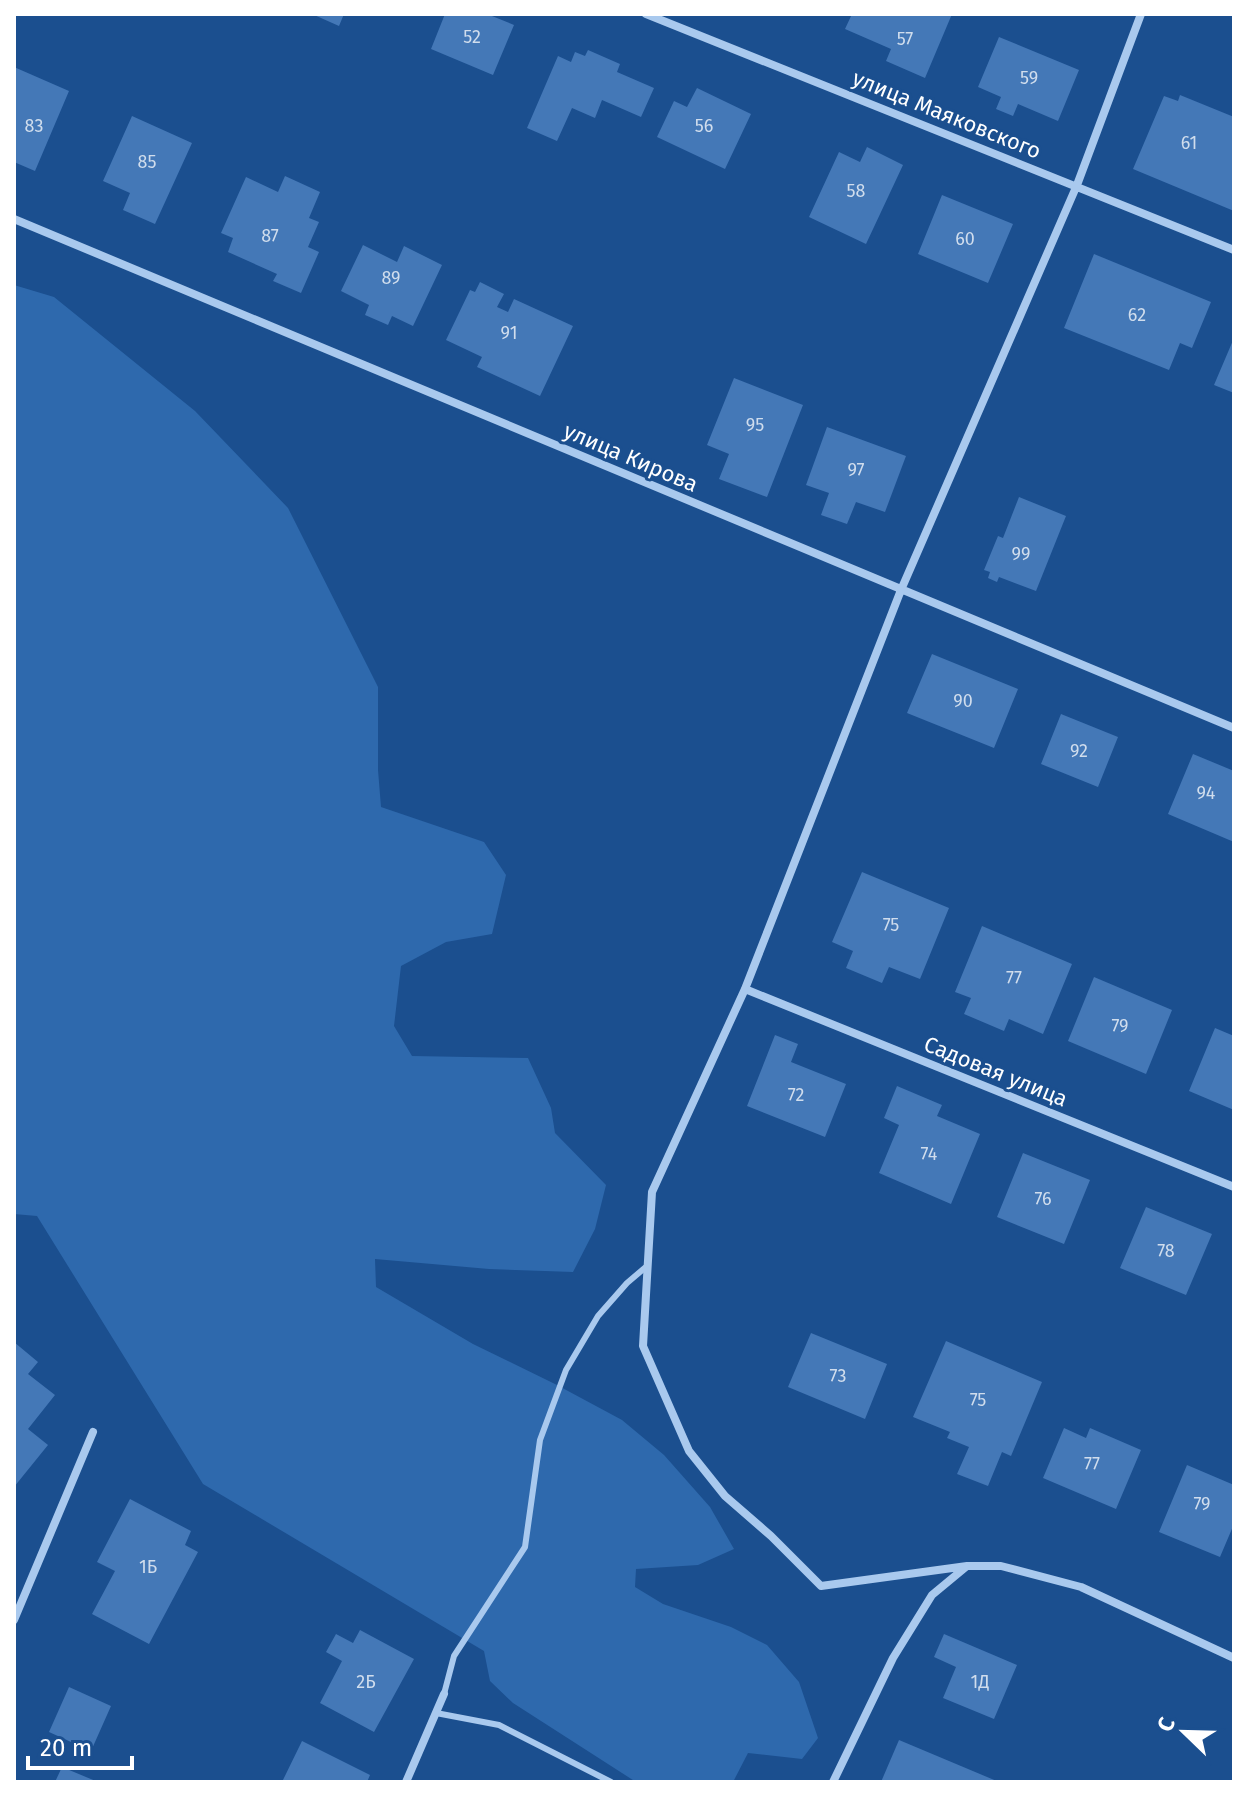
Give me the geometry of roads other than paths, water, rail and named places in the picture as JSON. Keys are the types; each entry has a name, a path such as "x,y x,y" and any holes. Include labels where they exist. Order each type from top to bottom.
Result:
{"street":[{"name":"улица Маяковского","path":"646,14 1234,250"},
{"path":"1141,14 1077,185 901,590 745,989 652,1192 643,1346 689,1451 725,1496 821,1586 967,1566 1001,1566 1081,1587 1234,1658"},
{"name":"улица Кирова","path":"14,219 1234,728"},
{"name":"Садовая улица","path":"745,989 1234,1187"},
{"path":"14,1620 93,1432"},
{"path":"833,1782 893,1658 932,1595 967,1566"},
{"path":"406,1782 444,1694"}],"lane":[{"path":"444,1694 454,1656 525,1547 540,1440 566,1370 598,1316 627,1283 648,1266"},
{"path":"436,1713 499,1725 611,1782"}]}
